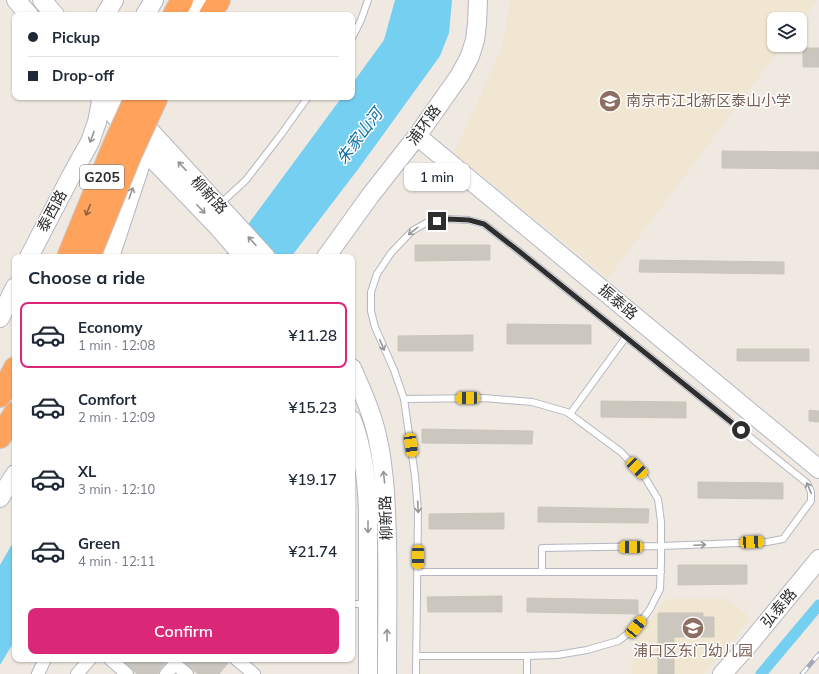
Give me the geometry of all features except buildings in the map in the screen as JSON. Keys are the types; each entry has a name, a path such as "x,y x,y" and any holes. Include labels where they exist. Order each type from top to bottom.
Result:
{"highway":[{"path":"176,12 182,0"},
{"path":"201,12 207,0"},
{"path":"212,12 219,0"},
{"name":"G205","path":"69,254 135,100"},
{"name":"G205","path":"90,254 130,156 162,100"},
{"path":"0,396 12,374"},
{"path":"0,437 12,418"}],"main road":[{"path":"16,0 26,12"},
{"path":"42,0 52,12"},
{"path":"107,12 114,0"},
{"path":"147,12 154,0"},
{"path":"195,12 200,0"},
{"name":"浦环路","path":"328,254 370,196 417,136 460,75 470,56 475,40 478,0"},
{"name":"泰西路","path":"31,254 90,142 98,122 100,100"},
{"name":"柳新路","path":"102,100 145,151 218,227 232,232 262,254"},
{"name":"柳新路","path":"124,100 152,133 219,206 243,254"},
{"path":"111,254 163,100"},
{"name":"振泰路","path":"417,136 819,469"},
{"path":"0,318 12,293"},
{"name":"柳新路","path":"355,375 370,412 378,438 383,468 386,499 388,558 387,674"},
{"name":"柳新路","path":"355,430 364,465 367,486 368,512 360,604 368,674"},
{"path":"0,498 12,479"},
{"name":"弘泰路","path":"722,674 819,559"}],"street":[{"path":"38,674 43,662"},
{"path":"76,674 87,662"},
{"path":"113,662 127,674"},
{"path":"166,674 178,662 187,674"},
{"path":"240,662 254,674"}],"lane":[{"path":"355,32 368,0"},
{"path":"219,206 246,180 306,100"},
{"path":"416,674 418,511 415,476 404,399 394,370 375,327 371,311 371,292 377,274 391,252 412,231 426,223 448,219 469,220 484,224 807,483 811,492 811,501 784,539 767,542 661,546 542,548 542,572"},
{"path":"570,414 626,337"},
{"path":"404,399 484,398 511,400 532,402 567,412 621,452 644,476 658,499 661,522 660,589 650,609 636,627 618,640 587,650 557,655 417,656"},
{"path":"417,572 661,572"},
{"path":"527,656 527,674"}],"shaded area":[{"name":"南京市江北新区泰山小学","path":"510,0 817,0 807,14 807,12 767,12 767,52 778,52 608,278 454,153 502,48"},
{"name":"浦口区东门幼儿园","path":"666,599 728,599 751,618 704,674 632,674 633,653 636,638"}],"water":[{"name":"朱家山河","path":"395,0 452,0 449,33 440,56 359,168 293,254 226,254 340,100 355,100 355,80 384,40"},
{"path":"12,544 12,645 0,665 0,565"}],"waterway":[{"path":"761,674 819,605"}],"railway":[{"path":"802,674 819,654"}],"place":[{"name":"南京市江北新区泰山小学","path":"610,101"},
{"name":"浦口区东门幼儿园","path":"693,628"}],"route":[{"path":"437,221 448,219 469,220 484,224 741,430"}]}
